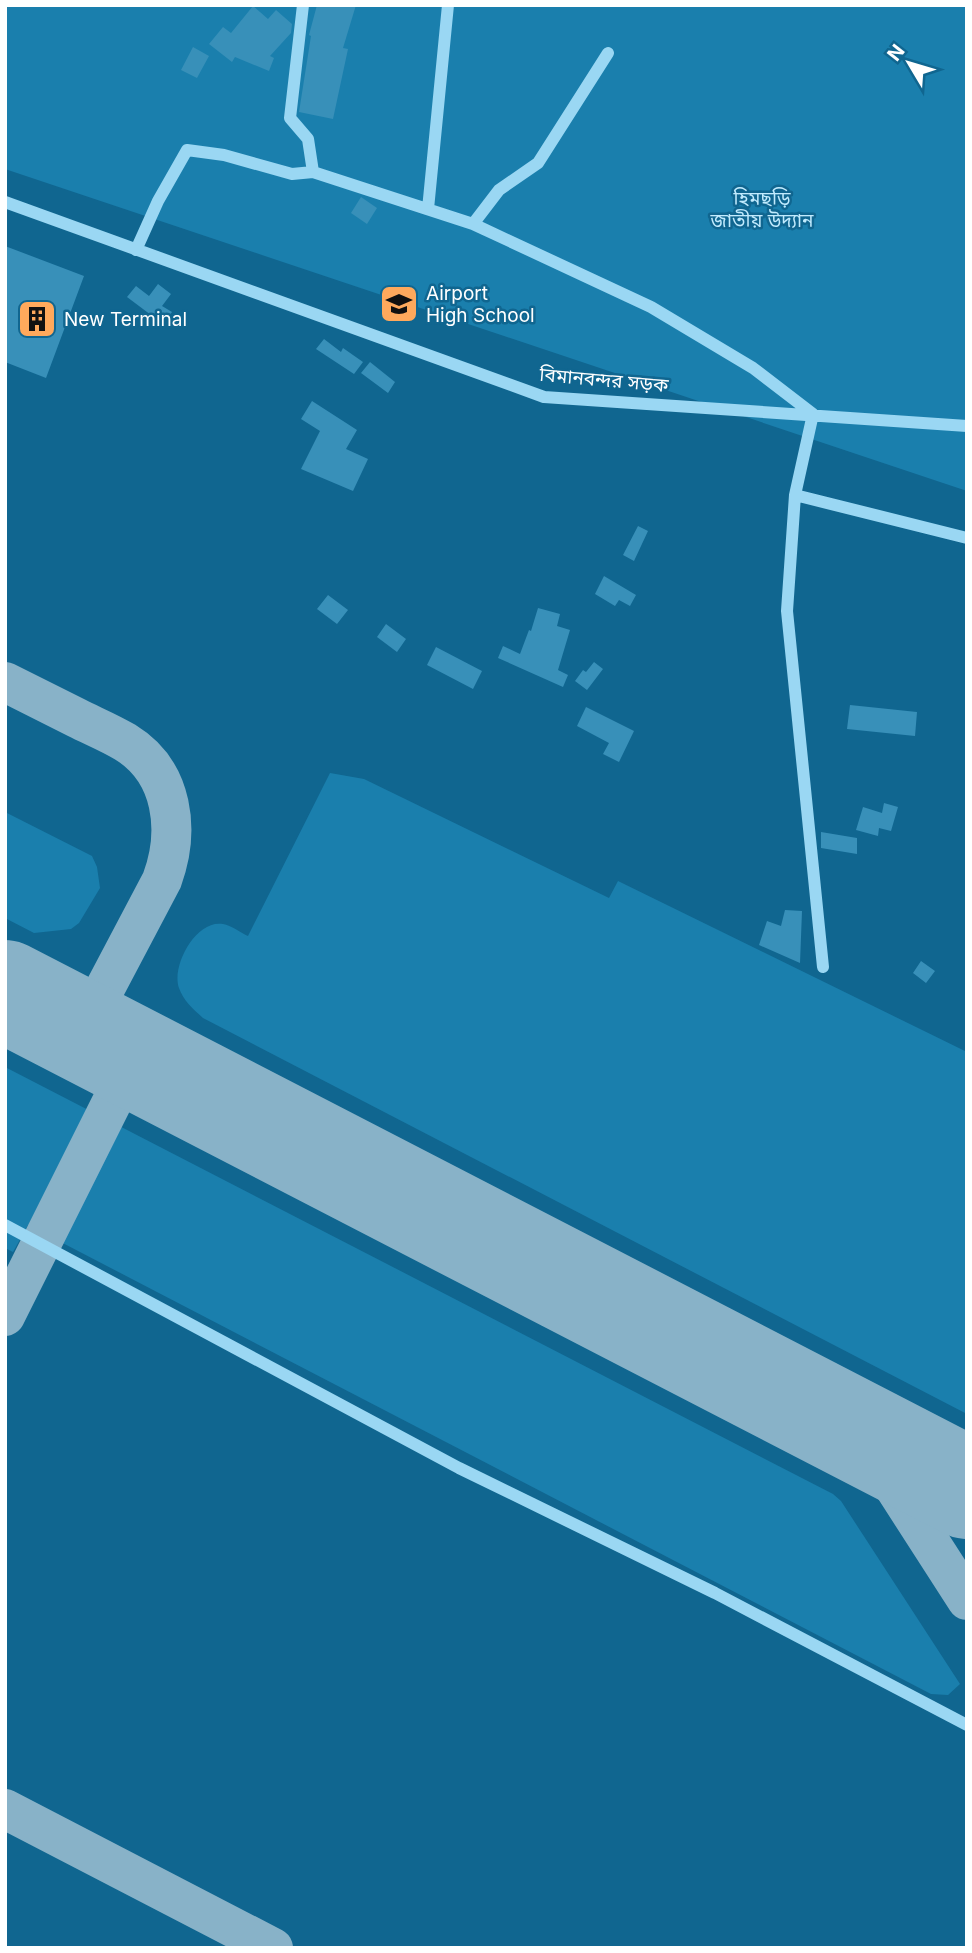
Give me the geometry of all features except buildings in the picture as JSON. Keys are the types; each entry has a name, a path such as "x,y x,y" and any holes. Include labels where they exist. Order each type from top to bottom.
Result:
{"street":[{"path":"303,5 290,118 308,139 313,172"},
{"path":"428,209 448,5"},
{"path":"473,224 499,190 538,163 608,53"},
{"path":"136,250 158,201 187,150 224,155 292,174 313,172 473,224 651,307 753,368 813,414 794,495 787,611 823,967"},
{"name":"বিমানবন্দর সড়ক","path":"5,202 544,397 967,426"},
{"path":"794,495 967,538"},
{"path":"5,1225 459,1468 715,1593 967,1725"}],"green space":[{"name":"হিমছড়ি জাতীয় উদ্যান","path":"5,5 967,5 967,491 5,169"},
{"path":"330,773 364,779 609,898 618,881 967,1052 967,1414 203,1018 192,1008 181,992 177,979 182,957 188,946 195,936 213,924 226,925 248,936"},
{"path":"5,812 92,856 97,867 100,888 79,923 71,929 34,933 5,918"},
{"path":"5,1067 833,1494 841,1501 960,1684 948,1695 931,1694 28,1225 13,1252 5,1248"}],"taxiway":[{"path":"5,682 125,742 154,769 169,804 171,842 162,880 104,990"},
{"path":"47,1013 64,1015 79,1011 104,990 99,1010 101,1026 124,1053"},
{"path":"5,1316 134,1058"},
{"path":"835,1420 863,1441 875,1457 967,1600"},
{"path":"5,1809 273,1948"}],"runway":[{"path":"5,991 967,1488"}],"place":[{"name":"Airport High School","path":"399,304"},
{"name":"New Terminal","path":"37,319"}]}
